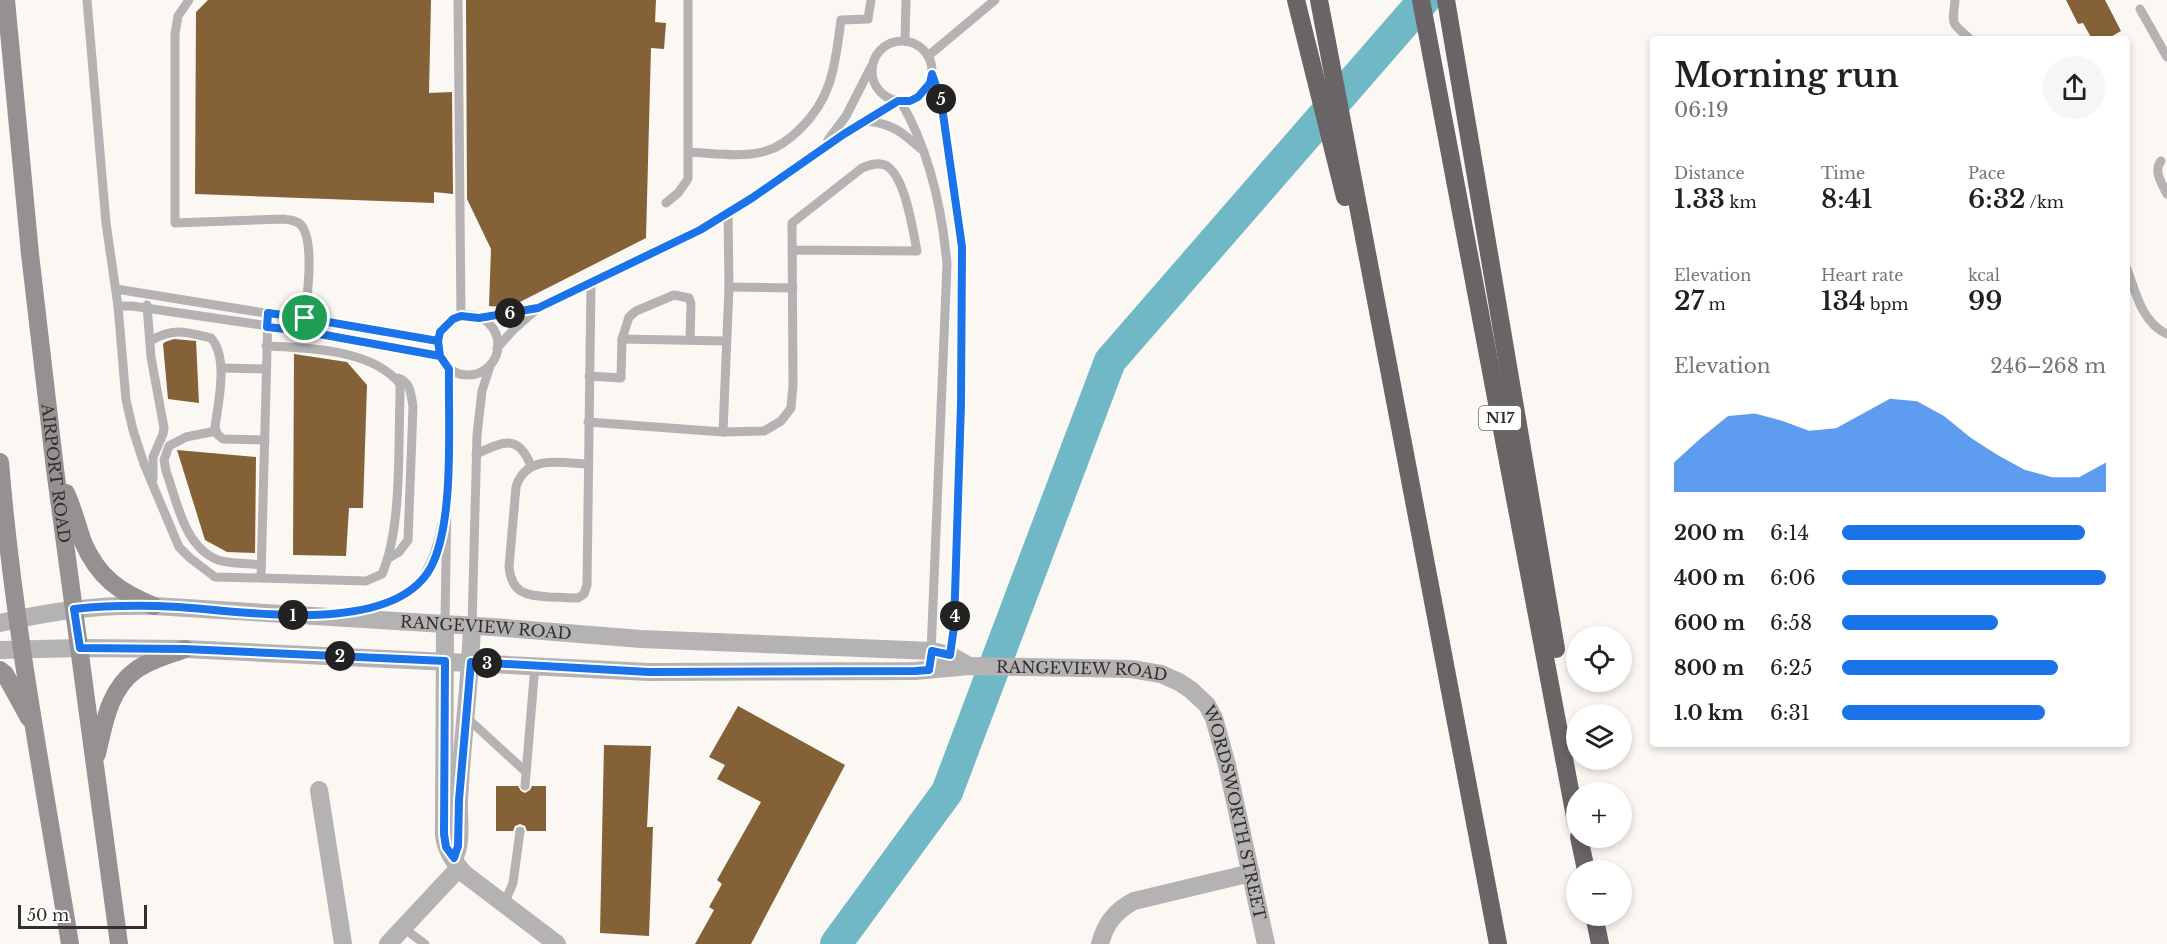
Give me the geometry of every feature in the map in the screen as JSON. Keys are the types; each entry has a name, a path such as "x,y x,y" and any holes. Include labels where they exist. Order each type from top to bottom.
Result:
{"highway":[{"path":"1296,0 1362,267 1382,326"},
{"path":"1319,0 1498,944"},
{"path":"1446,0 1579,782"},
{"name":"N17","path":"1423,7 1568,782"},
{"path":"1596,926 1600,944"},
{"path":"1603,926 1606,944"}],"main road":[{"name":"AIRPORT ROAD","path":"6,0 30,254 55,469 119,944"},
{"path":"0,462 2,529 70,944"},
{"path":"55,469 71,503 83,541 100,572 130,596 154,606"},
{"path":"94,768 109,709 122,684 137,669 185,649"},
{"path":"0,670 15,690 36,730"}],"street":[{"name":"RANGEVIEW ROAD","path":"0,623 74,609 119,604 445,624 641,639 932,651 949,662 969,666 1146,671 1170,677 1191,690"},
{"path":"445,624 444,834 446,847 456,863 504,904 557,944"},
{"path":"388,944 456,863 472,626"},
{"name":"RANGEVIEW ROAD","path":"0,650 185,649 649,672 929,670 949,662"},
{"name":"WORDSWORTH STREET","path":"1191,690 1207,705 1214,718 1225,755 1266,944"},
{"path":"319,790 344,944"},
{"path":"1100,944 1110,919 1134,901 1251,873"}],"lane":[{"path":"87,0 106,223 118,306 126,400 133,430 177,543 185,554 215,577 366,581 381,574 389,558 395,516 400,384 381,366 329,351 266,346"},
{"path":"189,0 178,16 176,34 175,224 293,220 299,223 306,234 308,270 305,318"},
{"path":"458,0 461,316"},
{"path":"666,203 678,194 688,180 688,0"},
{"path":"688,152 765,152 787,142 814,115 829,88 835,68 841,21 868,19 871,0"},
{"path":"905,41 906,0"},
{"path":"928,56 995,0"},
{"path":"1955,0 1952,20 1954,26 1966,36"},
{"path":"2140,9 2167,57"},
{"path":"823,147 846,116 874,62 879,53 886,46 905,41 922,48 932,65 930,83 925,91 910,101 899,101 884,95 879,90 873,76 874,62"},
{"path":"932,74 941,100 962,256 961,404 954,627 949,662"},
{"path":"490,366 483,371 465,376 449,369 440,356 438,341 446,325 461,316 479,318 538,308 700,230 752,198 823,147 899,101"},
{"path":"899,101 910,117 923,151 944,233 947,264 932,651 929,670"},
{"path":"867,121 885,123 903,132 923,151"},
{"path":"2162,161 2157,171 2167,194"},
{"path":"588,422 723,432 769,429 781,421 791,408 793,385 793,288 792,250 792,223 862,168 874,164 885,165 893,171 910,214 918,251 792,250"},
{"path":"723,432 729,288 729,212"},
{"path":"2130,277 2145,315 2156,329 2167,334"},
{"path":"588,464 542,462 522,473 516,488 510,575 514,586 527,596 574,598 581,596 587,585 591,283"},
{"path":"729,288 793,288"},
{"path":"116,289 438,341"},
{"path":"146,295 150,341 164,428 153,457 153,485"},
{"path":"589,376 621,378 622,339 628,319 633,314 674,295 686,296 690,300 690,339"},
{"path":"118,306 132,306 303,331 440,356"},
{"path":"497,348 538,308"},
{"path":"261,578 268,313"},
{"path":"472,626 476,454 482,391 497,348 494,330 479,318"},
{"path":"150,341 171,332 211,338 216,347 221,368 216,431 218,436 223,439 265,440"},
{"path":"622,339 726,341"},
{"path":"221,368 266,369"},
{"path":"445,624 449,369"},
{"path":"389,558 399,552 408,540 413,407 411,390 403,380 393,376"},
{"path":"216,431 186,437 169,446 165,456 166,471 190,536 198,547 221,561 260,565"},
{"path":"476,454 495,446 513,443 519,445 526,453 531,466"},
{"path":"302,616 367,609 405,595 419,584 431,566 438,549 447,500"},
{"path":"185,554 190,536"},
{"path":"525,786 535,665"},
{"path":"466,717 526,772"},
{"path":"504,904 513,883 520,831"},
{"path":"402,927 425,944"}],"building":[{"path":"208,0 431,0 429,93 452,92 453,194 434,192 434,203 195,194 196,12"},
{"path":"466,0 656,0 655,22 666,23 664,49 651,48 646,238 514,305 504,307 489,306 491,249 467,199"},
{"path":"2066,0 2105,0 2121,31 2112,36 2090,36 2083,23 2078,24"},
{"path":"174,339 196,341 199,403 168,399 163,344"},
{"path":"294,354 347,362 367,385 363,508 349,508 346,556 293,555"},
{"path":"177,450 256,457 255,553 227,552 205,540"},
{"path":"738,706 845,765 751,944 695,944 714,910 709,907 722,884 717,880 761,802 717,779 725,765 709,757"},
{"path":"604,745 651,746 647,827 653,827 649,936 600,933"},
{"path":"496,786 518,786 525,793 532,786 546,786 546,831 527,831 525,826 520,824 515,826 513,831 496,831"}],"waterway":[{"path":"836,944 947,792 1110,361 1424,0"}],"route":[{"path":"305,318 268,313 267,327 303,331 440,356 438,349 438,341 440,332 453,319 470,315 479,318 538,308 700,230 752,198 823,147 898,101 910,101 918,97 930,83 932,74 941,100 962,247 961,404 954,627 950,655 932,651 929,670 915,671 649,672 471,662 459,800 458,846 454,858 448,852 444,842 445,661 185,649 80,648 74,609 119,604 302,616 367,609 405,595 419,584 431,566 438,549 447,500 449,369 440,356 438,341 305,318"}]}
